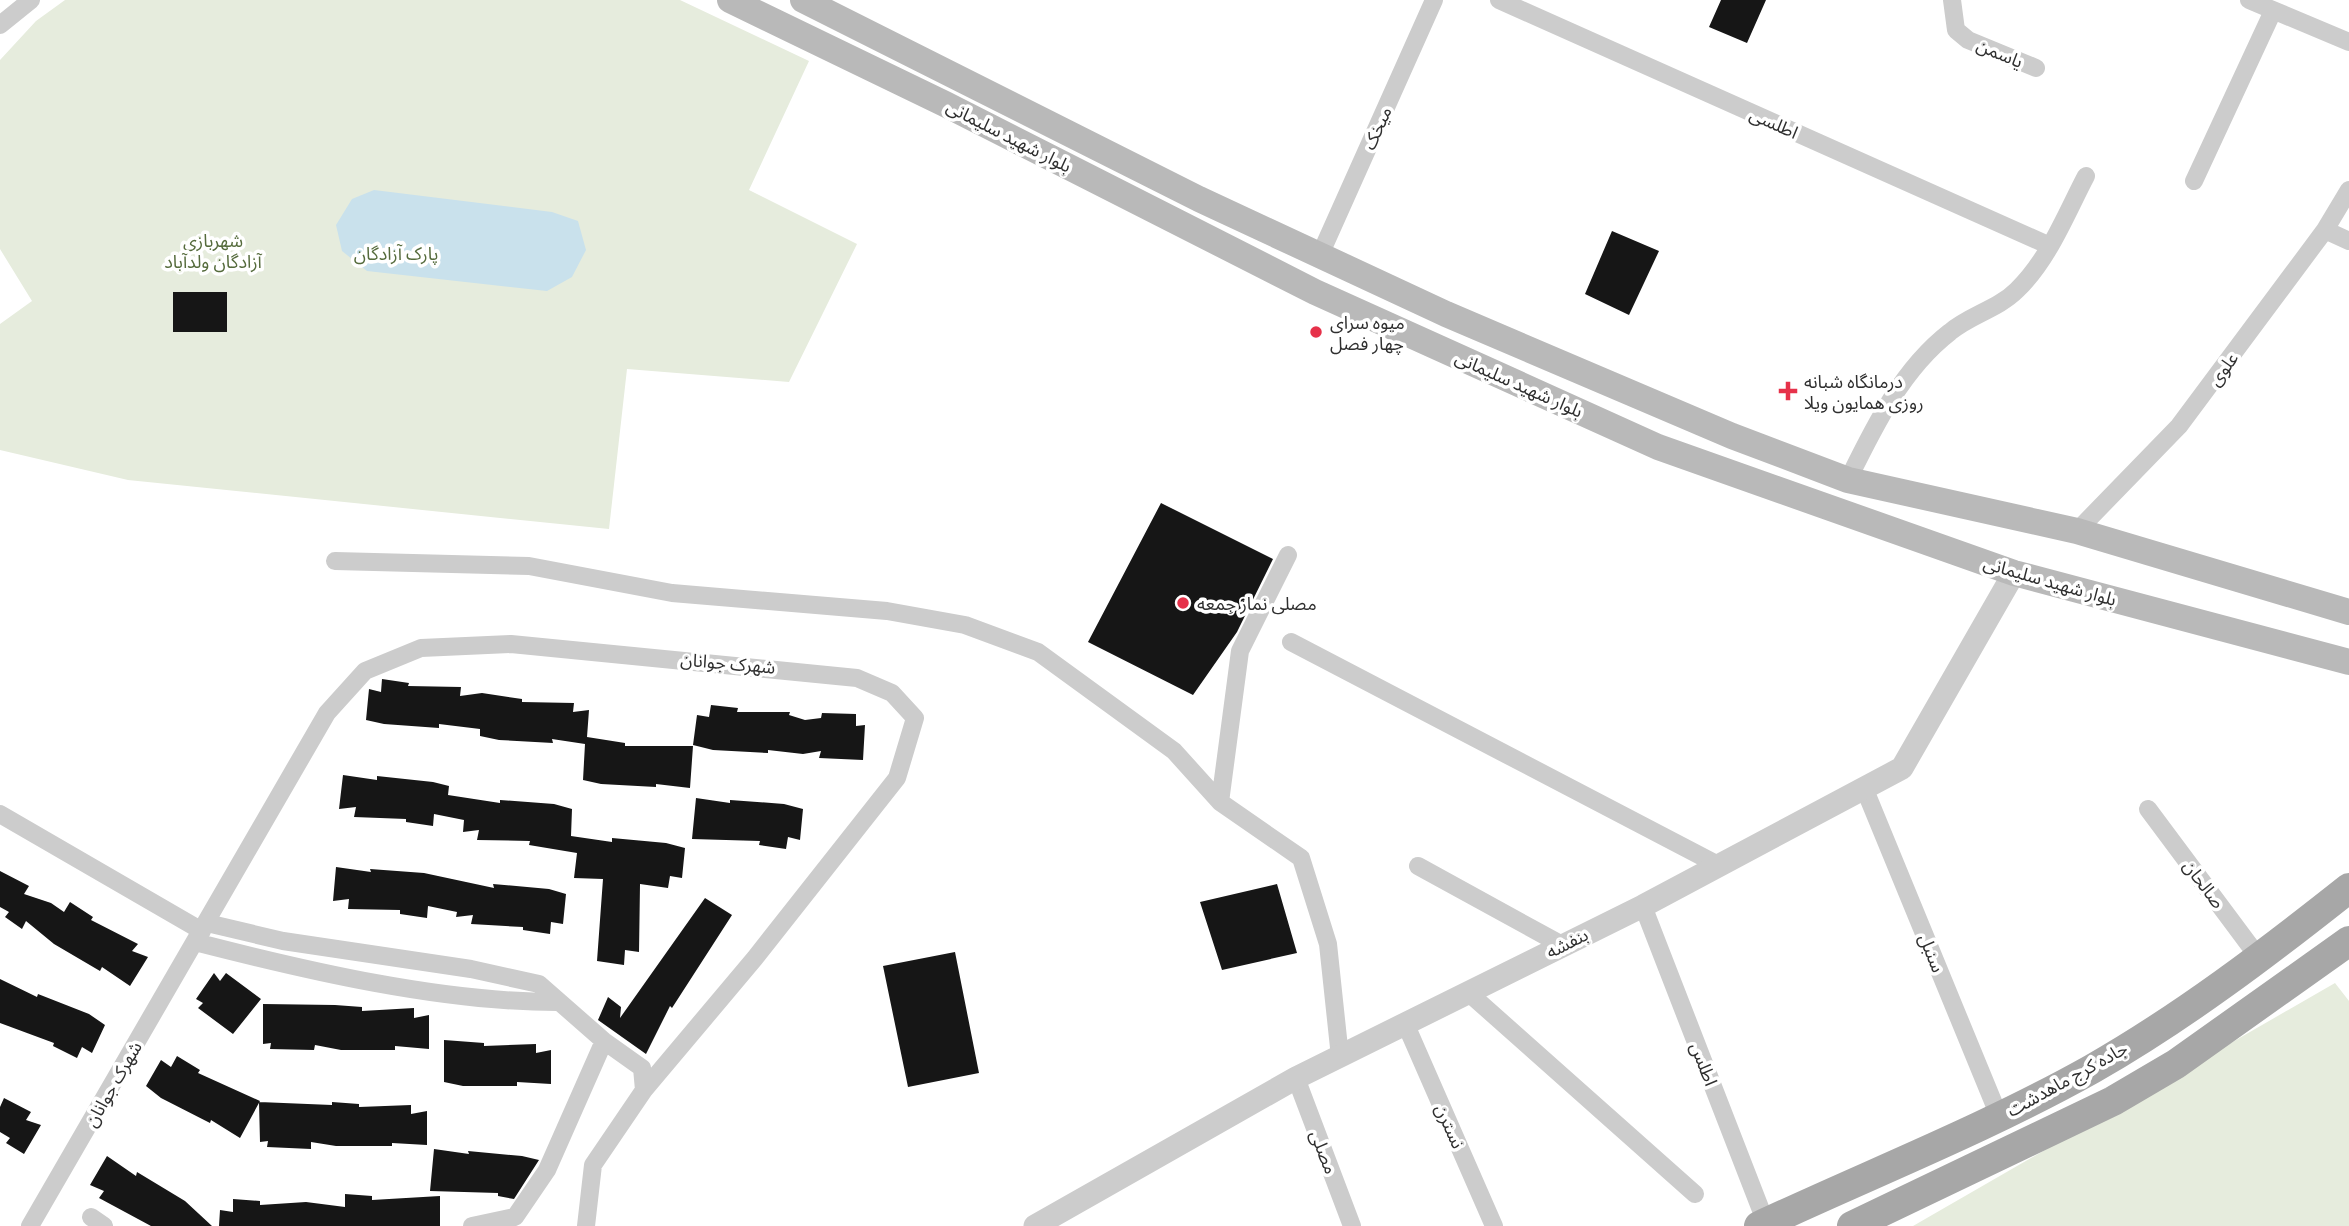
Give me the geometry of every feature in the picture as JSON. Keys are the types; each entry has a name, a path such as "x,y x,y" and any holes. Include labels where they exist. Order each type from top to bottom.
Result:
{"main road":[{"name":"بلوار شهید سلیمانی","path":"730,0 945,104 1315,292 1658,447 2014,573 2349,662"},
{"name":"بلوار شهید سلیمانی","path":"803,0 1174,187 1446,314 1732,436 1848,480 2077,531 2349,612"},
{"name":"جاده کرج ماهدشت","path":"1763,1224 1999,1116 2092,1069 2259,958 2349,888"},
{"name":"جاده کرج ماهدشت","path":"1852,1226 2113,1101 2176,1064 2345,953"}],"street":[{"path":"0,25 31,0"},
{"name":"میخک","path":"1320,255 1434,0"},
{"name":"اطلسی","path":"1499,0 2050,246"},
{"name":"یاسمن","path":"1952,0 1956,30 1968,40 2036,68"},
{"path":"2249,0 2349,43"},
{"path":"2194,181 2273,11"},
{"path":"1848,480 1875,425 1916,364 1951,330 1999,304 2016,291 2050,246 2086,176"},
{"name":"علوی","path":"2077,531 2179,426 2325,230 2349,190"},
{"path":"2325,230 2349,241"},
{"path":"1220,802 1240,651 1288,555"},
{"path":"335,561 529,566 672,593 887,611 965,625 1051,659 1174,751 1220,802 1301,858 1328,944 1340,1057"},
{"name":"بنفشه","path":"1035,1226 1296,1078 1643,906 1902,768 2014,573"},
{"path":"1291,642 1720,866"},
{"name":"شهرک جوانان","path":"30,1226 327,713 365,671 421,648 511,644 774,667 857,678 892,693 915,718 897,778 755,958 644,1090 593,1166 585,1214 586,1226"},
{"name":"سنبل","path":"1865,790 1999,1116"},
{"name":"صالحان","path":"2148,809 2259,958"},
{"path":"0,814 201,932 296,968 526,1002 557,1002"},
{"path":"1418,866 1562,945"},
{"name":"اطلس","path":"1643,906 1763,1224"},
{"path":"201,932 448,966 539,984 604,1041 642,1068 644,1090"},
{"path":"442,991 448,966"},
{"path":"1470,994 1695,1194"},
{"name":"نسترن","path":"1406,1025 1494,1226"},
{"path":"472,1226 515,1217 547,1170 604,1041"},
{"name":"مصلی","path":"1296,1078 1352,1226"}],"green space":[{"name":"پارک آزادگان","path":"65,0 680,0 809,61 749,190 857,244 789,382 627,369 609,529 128,480 0,450 0,324 32,301 0,249 0,60 36,21"},
{"path":"2335,983 2349,1001 2349,1226 1913,1226"}],"water":[{"path":"374,190 552,212 578,221 586,250 572,277 547,291 367,271 342,251 336,225 352,199"}],"building":[{"path":"1721,0 1766,0 1747,43 1709,27"},
{"path":"1612,231 1659,251 1629,315 1585,294"},
{"path":"173,292 227,292 227,332 173,332"},
{"name":"مصلی نماز جمعه","path":"1161,503 1273,559 1237,632 1193,695 1088,642"},
{"path":"382,679 409,683 408,686 461,687 460,696 482,693 522,699 522,702 574,703 573,712 589,710 587,737 625,743 625,746 693,746 690,788 656,784 656,787 601,784 583,780 585,744 552,739 553,743 499,740 480,736 480,729 439,724 439,728 384,724 366,720 369,689 381,692"},
{"path":"711,705 738,708 737,712 790,712 789,715 805,720 821,718 822,713 856,714 856,726 865,725 863,760 819,758 821,751 803,754 768,750 768,753 713,750 693,745 697,715 709,717"},
{"path":"343,775 377,780 377,776 433,782 449,786 448,795 500,803 500,800 554,804 572,809 571,836 612,842 612,838 666,843 685,848 682,878 670,876 668,888 640,884 639,952 625,950 624,965 597,961 603,879 574,878 577,853 529,845 530,841 477,840 479,830 463,832 464,820 434,814 433,826 406,822 406,819 354,817 356,807 339,809"},
{"path":"696,798 730,803 730,800 784,804 803,809 800,840 788,837 786,849 759,845 760,841 692,839"},
{"path":"336,867 371,872 370,869 424,873 494,888 493,884 549,889 566,894 563,924 551,922 550,934 523,930 523,927 471,924 473,915 456,917 457,912 428,906 427,918 400,914 400,910 348,909 349,899 333,901"},
{"path":"0,871 29,886 24,894 51,903 64,912 70,902 93,917 91,920 138,944 132,951 148,957 130,986 102,967 100,971 54,944 26,921 22,929 5,917 9,912 0,907"},
{"path":"1277,884 1297,953 1222,970 1200,902"},
{"path":"705,898 732,915 672,1008 670,1006 646,1054 598,1020 608,997 621,1007 620,1018"},
{"path":"955,952 979,1073 908,1087 883,966"},
{"path":"214,973 220,981 226,973 261,999 233,1034 198,1008 203,1003 196,999"},
{"path":"0,979 37,997 38,994 89,1014 105,1025 92,1053 82,1047 77,1058 53,1046 54,1043 0,1023"},
{"path":"263,1004 335,1005 362,1007 362,1011 414,1008 414,1018 429,1015 429,1049 395,1046 395,1050 341,1050 315,1045 314,1050 270,1049 271,1043 263,1044"},
{"path":"444,1040 484,1043 484,1046 536,1044 536,1053 551,1050 551,1084 517,1082 517,1086 463,1086 444,1082"},
{"path":"177,1056 200,1070 198,1073 260,1101 240,1138 211,1120 210,1123 161,1098 146,1086 161,1060 171,1067"},
{"path":"4,1098 31,1112 26,1120 41,1125 24,1154 6,1143 10,1138 0,1132 0,1107"},
{"path":"259,1102 332,1105 332,1102 359,1104 359,1107 411,1105 411,1114 427,1111 427,1145 392,1143 392,1146 336,1146 311,1142 311,1149 267,1147 268,1141 260,1142"},
{"path":"434,1149 469,1154 468,1151 522,1156 539,1160 514,1199 498,1196 498,1193 430,1191"},
{"path":"107,1156 136,1176 137,1172 185,1201 212,1226 151,1226 99,1198 104,1191 90,1185"},
{"path":"345,1194 372,1196 372,1200 440,1196 440,1226 219,1226 220,1210 233,1212 233,1199 260,1201 260,1205 306,1202 345,1207"}],"place":[{"name":"میوه سرای چهار فصل","path":"1316,332"},
{"name":"درمانگاه شبانه روزی همایون ویلا","path":"1788,391"},
{"name":"مصلی نماز جمعه","path":"1183,603"}],"park label":[{"name":"شهربازی آزادگان ولدآباد","path":"213,250"}]}
